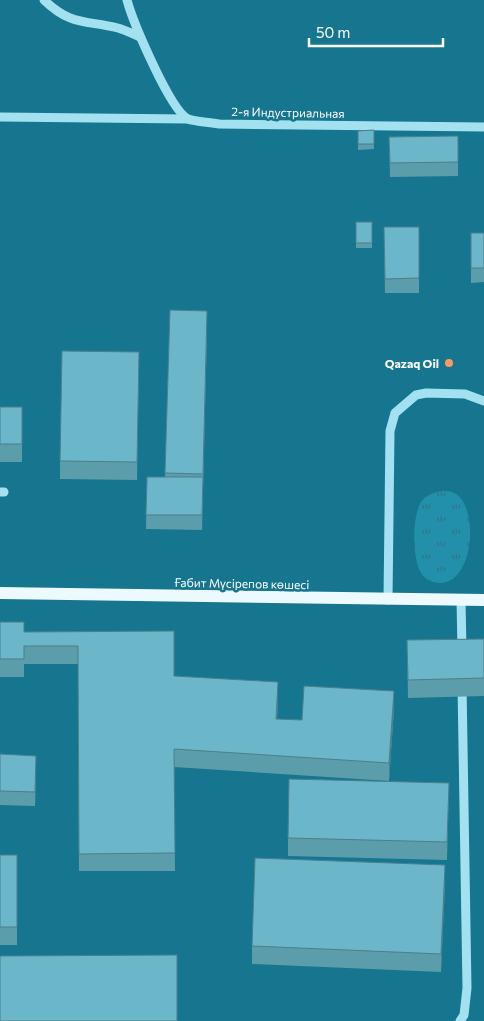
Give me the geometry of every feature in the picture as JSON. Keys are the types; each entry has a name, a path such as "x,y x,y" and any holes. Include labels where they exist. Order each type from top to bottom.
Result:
{"main road":[{"name":"Ғабит Мүсірепов көшесі","path":"0,593 484,600"}],"street":[{"path":"44,0 68,18 93,25 118,28 140,37"},
{"path":"127,0 140,37 174,104 188,118"},
{"name":"2-я Индустриальная","path":"0,117 188,118 218,124 484,127"},
{"path":"388,600 390,431 395,413 416,395 465,394 484,401"},
{"path":"461,600 462,660"},
{"path":"460,1021 464,1015 467,988 462,680"}],"green space":[{"path":"441,491 452,492 461,499 467,510 470,525 470,541 467,556 461,570 452,579 441,583 430,581 421,573 416,558 414,538 416,517 421,502 427,496"}],"building":[{"path":"374,130 374,144 358,144 358,131"},
{"path":"458,136 458,162 390,163 389,137"},
{"path":"356,222 372,222 372,243 356,243"},
{"path":"384,227 419,227 419,278 385,279"},
{"path":"471,233 484,233 484,268 471,268"},
{"path":"170,310 207,311 203,474 165,473"},
{"path":"62,351 139,352 137,462 60,461"},
{"path":"0,407 22,407 22,444 0,444"},
{"path":"147,477 203,477 202,515 146,515"},
{"path":"0,622 24,622 24,632 174,631 174,676 278,682 276,719 302,720 304,686 394,691 389,763 174,749 175,853 79,854 78,646 24,646 24,659 0,659"},
{"path":"484,639 484,678 408,680 407,640"},
{"path":"0,754 36,756 35,792 0,791"},
{"path":"289,779 449,783 447,842 288,838"},
{"path":"0,855 17,855 17,927 0,927"},
{"path":"255,858 445,865 441,954 252,946"},
{"path":"177,955 177,1021 0,1021 0,956"}],"place":[{"name":"Qazaq Oil","path":"449,363"}]}
